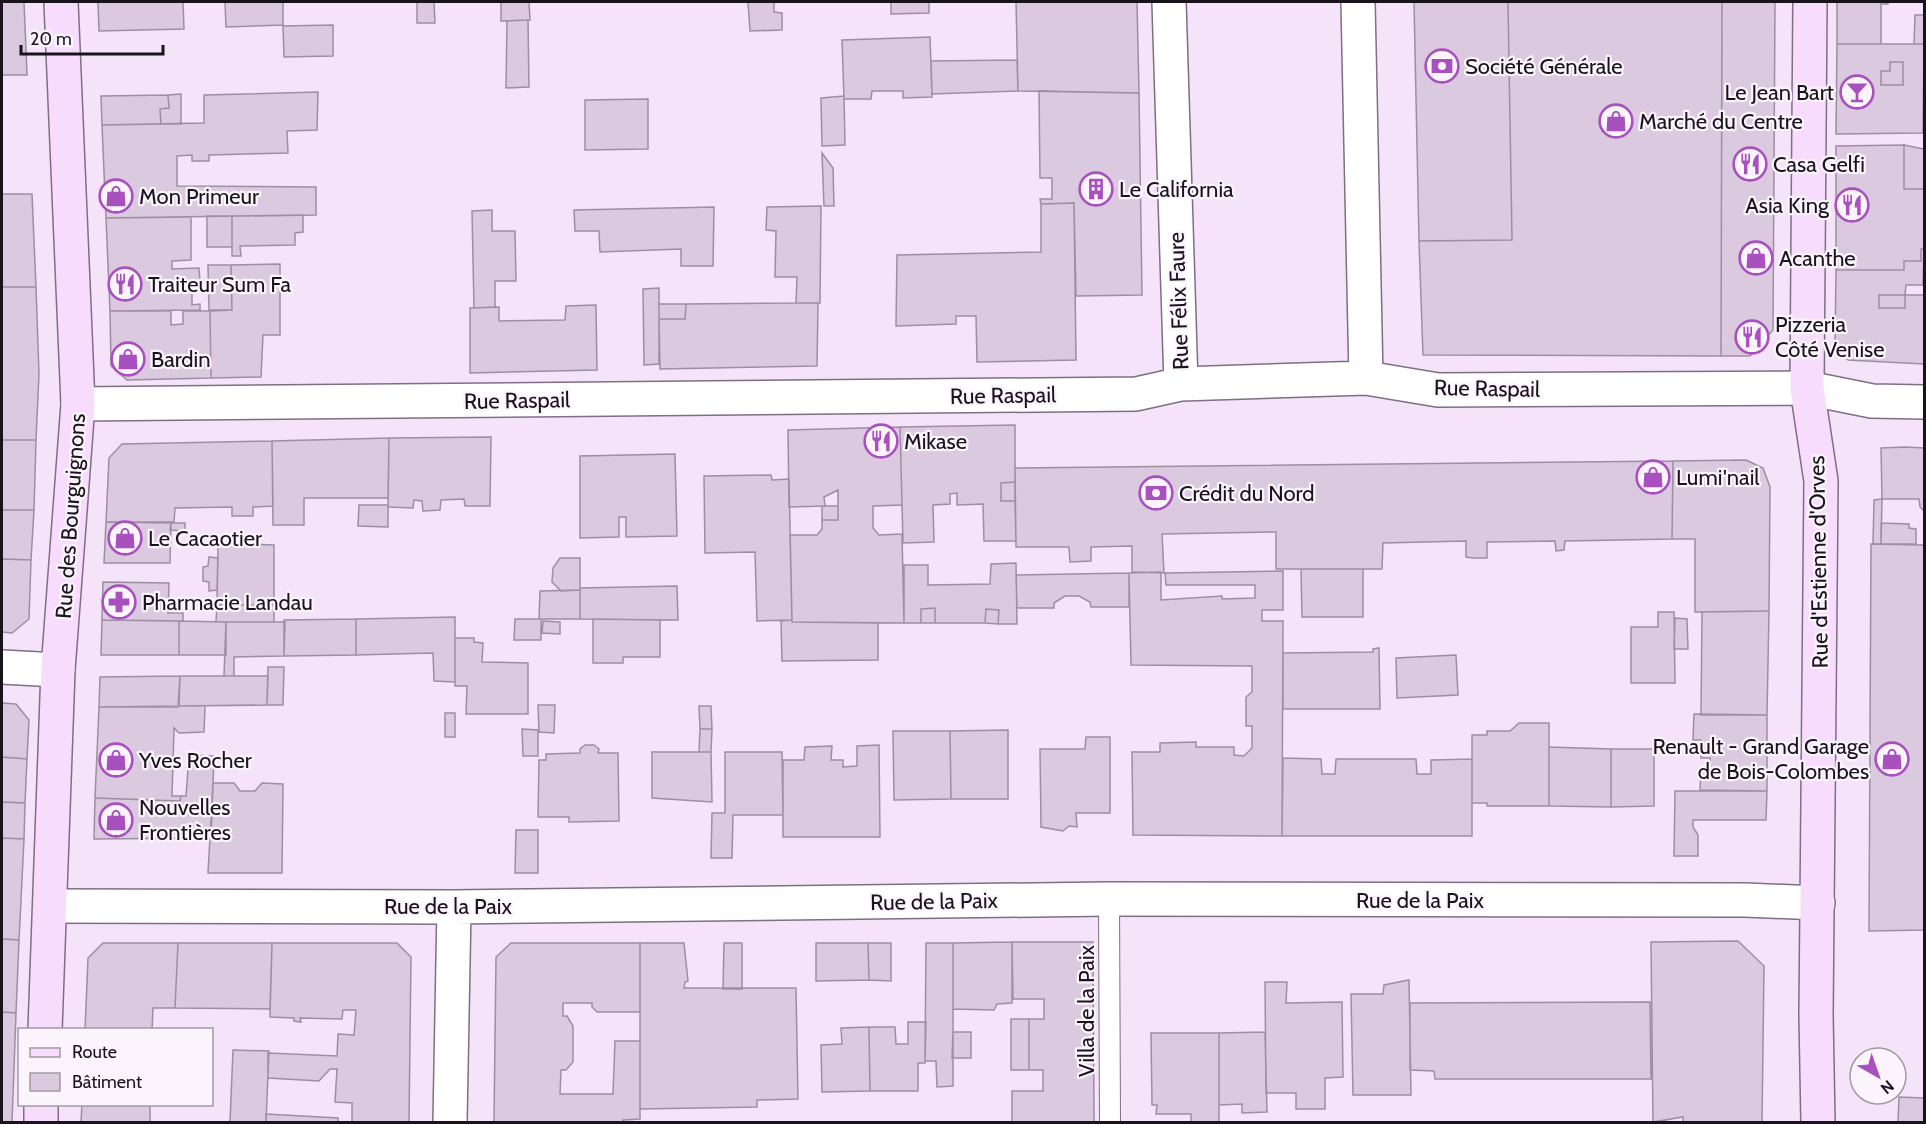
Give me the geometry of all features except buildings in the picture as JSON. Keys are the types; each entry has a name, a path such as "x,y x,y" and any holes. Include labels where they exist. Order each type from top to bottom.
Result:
{"street":[{"name":"Rue des Bourguignons","path":"45,1028 58,670 78,404 61,2"},
{"name":"Rue Félix Faure","path":"1169,2 1181,384"},
{"path":"1358,2 1366,378"},
{"name":"Rue d'Estienne d'Orves","path":"1810,2 1807,388 1821,481 1818,1122"},
{"name":"Rue Raspail","path":"78,404 1136,394 1181,384 1366,378 1438,390 1807,388 1872,401 1924,402"},
{"path":"2,667 58,670"},
{"name":"Rue de la Paix","path":"51,906 454,907 1109,900 1735,900 1818,903"},
{"path":"450,1122 454,907"},
{"path":"40,1122 41,1106"}],"lane":[{"name":"Villa de la Paix","path":"1109,900 1110,1122"}],"place":[{"name":"Société Générale","path":"1442,66"},
{"name":"Le Jean Bart","path":"1857,92"},
{"name":"Marché du Centre","path":"1616,121"},
{"name":"Casa Gelfi","path":"1750,164"},
{"name":"Le California","path":"1096,189"},
{"name":"Mon Primeur","path":"116,196"},
{"name":"Asia King","path":"1852,205"},
{"name":"Acanthe","path":"1756,258"},
{"name":"Traiteur Sum Fa","path":"125,284"},
{"name":"Pizzeria Côté Venise","path":"1752,337"},
{"name":"Bardin","path":"128,359"},
{"name":"Mikase","path":"881,441"},
{"name":"Lumi'nail","path":"1653,477"},
{"name":"Crédit du Nord","path":"1156,493"},
{"name":"Le Cacaotier","path":"125,538"},
{"name":"Pharmacie Landau","path":"119,602"},
{"name":"Renault - Grand Garage de Bois-Colombes","path":"1892,759"},
{"name":"Yves Rocher","path":"116,760"},
{"name":"Nouvelles Frontières","path":"116,820"}]}
